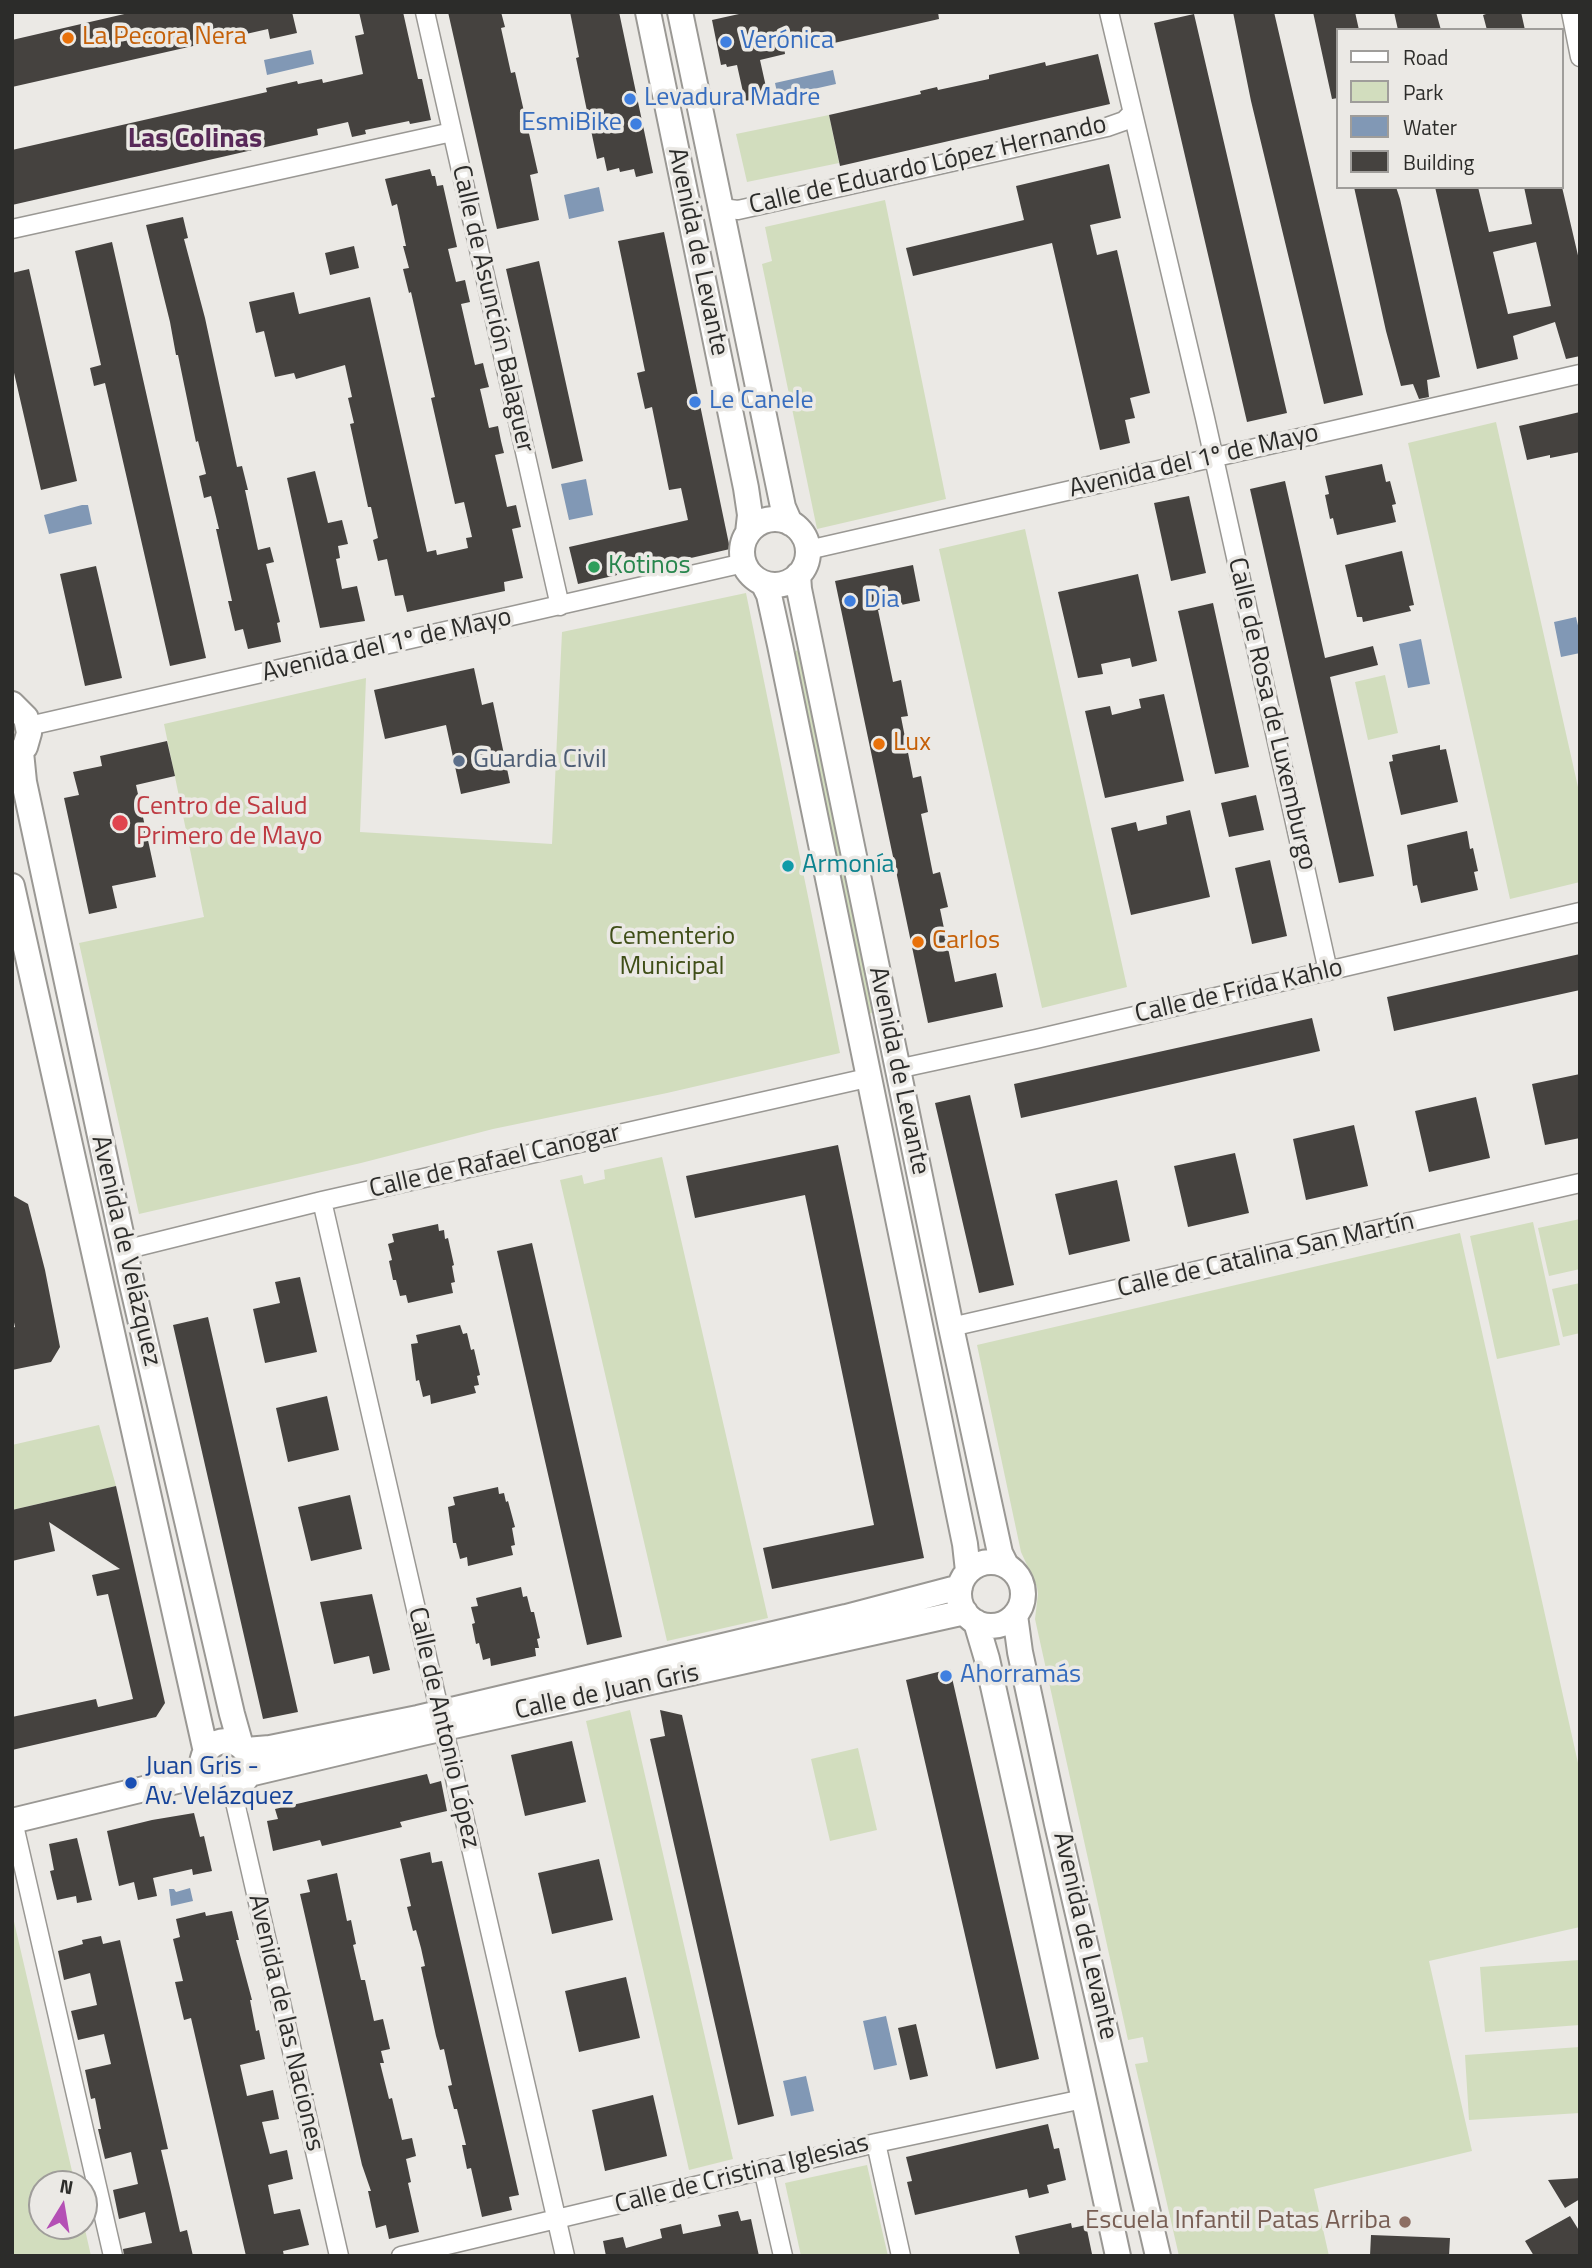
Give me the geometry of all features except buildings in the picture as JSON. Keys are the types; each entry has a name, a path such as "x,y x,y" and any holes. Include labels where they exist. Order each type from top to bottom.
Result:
{"street":[{"name":"Calle de Asunción Balaguer","path":"425,12 560,606"},
{"name":"Avenida de Levante","path":"648,12 747,488 750,515 748,533"},
{"name":"Avenida de Levante","path":"680,12 783,508 790,523"},
{"name":"Calle de Rosa de Luxemburgo","path":"1109,12 1213,457 1328,971"},
{"path":"1571,12 1580,57"},
{"name":"Calle de Eduardo López Hernando","path":"721,208 738,210 1107,127 1124,121 1132,113"},
{"path":"12,229 452,132"},
{"name":"Avenida del 1º de Mayo","path":"808,550 1580,374"},
{"path":"767,520 790,523 803,534 808,550 805,565 798,575 782,584 763,583 751,575 744,563 742,548 748,533 767,520"},
{"name":"Avenida del 1º de Mayo","path":"29,726 744,563"},
{"name":"Avenida de Levante","path":"798,575 951,1327 1000,1552 1006,1565"},
{"name":"Avenida de Levante","path":"763,583 769,595 780,645 965,1544 964,1579"},
{"path":"12,704 22,711 29,726 28,740 17,755"},
{"name":"Avenida de Velázquez","path":"17,755 124,1250 242,1765"},
{"name":"Avenida de Velázquez","path":"12,886 204,1762"},
{"name":"Calle de Frida Kahlo","path":"897,1069 1580,912"},
{"name":"Calle de Rafael Canogar","path":"124,1250 322,1201 867,1077"},
{"name":"Calle de Catalina San Martín","path":"951,1327 1580,1183"},
{"name":"Calle de Antonio López","path":"322,1201 565,2256"},
{"path":"992,1561 1006,1565 1018,1576 1024,1592 1023,1600 1015,1615 997,1625 986,1626 971,1617 960,1603 964,1579 979,1564 992,1561"},
{"name":"Calle de Juan Gris","path":"204,1762 220,1742 235,1742 242,1765 275,1766 846,1617 964,1579"},
{"name":"Avenida de Levante","path":"1015,1615 1020,1652 1057,1824 1158,2256"},
{"name":"Avenida de Levante","path":"971,1617 993,1685 1118,2256"},
{"name":"Calle de Juan Gris","path":"441,1721 971,1617"},
{"path":"204,1762 206,1779 217,1788 242,1765"},
{"path":"113,2256 13,1821 181,1780 204,1762"},
{"name":"Avenida de las Naciones","path":"242,1765 339,2256"},
{"name":"Calle de Cristina Iglesias","path":"401,2256 763,2169 1083,2099"},
{"path":"876,2143 901,2256"},
{"path":"763,2169 783,2256"}],"green space":[{"path":"829,115 839,163 747,182 736,134"},
{"path":"885,200 946,499 817,529 762,264 772,261 765,227"},
{"path":"1496,422 1580,796 1580,882 1510,899 1408,443"},
{"path":"1025,529 1127,987 1042,1008 939,549"},
{"name":"Cementerio Municipal","path":"746,593 840,1053 493,1129 361,1163 139,1214 79,943 204,917 164,724 366,678 360,832 552,844 562,632"},
{"path":"800,650 874,1012 869,1014 795,651"},
{"path":"1385,675 1398,733 1368,740 1355,682"},
{"path":"662,1157 768,1618 667,1641 560,1180 582,1175 584,1184 605,1179 604,1170"},
{"path":"1580,1219 1580,1269 1549,1276 1538,1228"},
{"path":"1533,1222 1560,1345 1497,1359 1470,1236"},
{"path":"1460,1233 1580,1772 1580,1927 1429,1961 1472,2151 1314,2189 1329,2256 1179,2256 1135,2064 1148,2062 1143,2037 1128,2040 1035,1619 1037,1587 1021,1552 977,1345"},
{"path":"1580,1283 1580,1333 1563,1337 1552,1289"},
{"path":"99,1425 116,1486 12,1510 12,1445"},
{"path":"630,1710 733,2159 689,2170 586,1721"},
{"path":"858,1748 877,1830 830,1841 811,1759"},
{"path":"12,1913 72,2170 28,2170 28,2240 87,2240 91,2256 12,2256"},
{"path":"1580,1960 1580,2025 1485,2032 1480,1967"},
{"path":"1580,2047 1580,2113 1469,2120 1465,2055"},
{"path":"867,2165 888,2256 801,2256 785,2183"}],"water":[{"path":"311,50 314,64 267,75 264,60"},
{"path":"833,70 836,84 778,97 775,83"},
{"path":"599,187 604,211 569,219 564,195"},
{"path":"586,479 593,515 569,520 561,484"},
{"path":"88,505 92,524 49,534 44,515"},
{"path":"1576,617 1580,653 1561,657 1554,622"},
{"path":"1421,639 1430,684 1408,688 1399,644"},
{"path":"190,1888 193,1901 171,1906 169,1889 176,1892"},
{"path":"886,2016 897,2065 874,2070 863,2021"},
{"path":"806,2076 814,2111 791,2116 783,2081"}],"place":[{"name":"La Pecora Nera","path":"68,38"},
{"name":"Verónica","path":"726,42"},
{"name":"Levadura Madre","path":"630,99"},
{"name":"EsmiBike","path":"636,124"},
{"name":"Le Canele","path":"695,402"},
{"name":"Kotinos","path":"594,567"},
{"name":"Dia","path":"850,601"},
{"name":"Lux","path":"879,744"},
{"name":"Guardia Civil","path":"459,761"},
{"name":"Centro de Salud Primero de Mayo","path":"120,823"},
{"name":"Armonía","path":"788,866"},
{"name":"Carlos","path":"918,942"},
{"name":"Ahorramás","path":"946,1676"},
{"name":"Juan Gris - Av. Velázquez","path":"131,1783"},
{"name":"Escuela Infantil Patas Arriba","path":"1405,2222"}],"district":[{"name":"Las Colinas","path":"195,140"}]}
